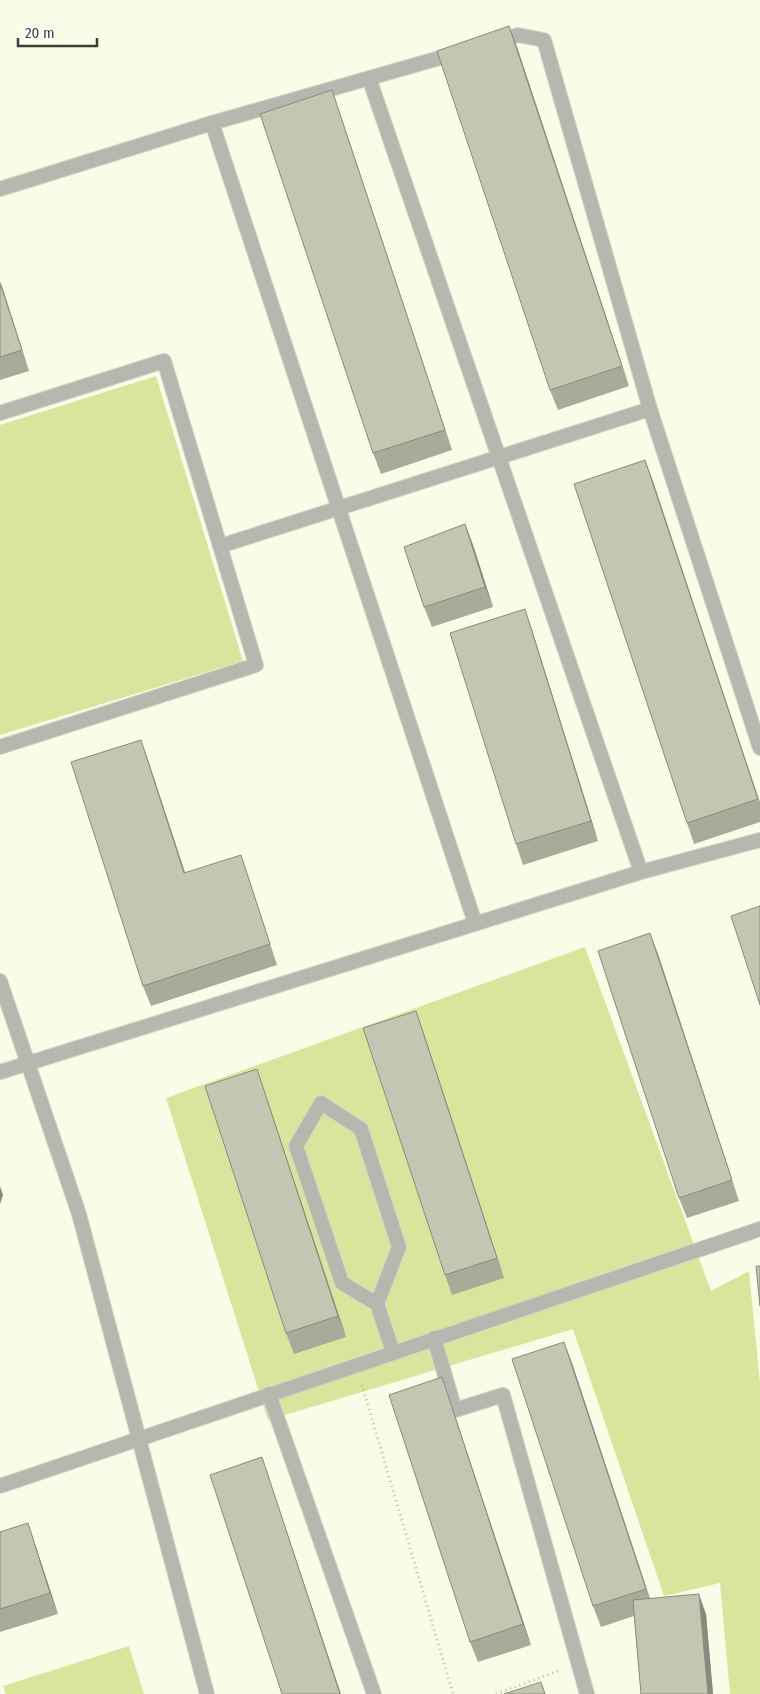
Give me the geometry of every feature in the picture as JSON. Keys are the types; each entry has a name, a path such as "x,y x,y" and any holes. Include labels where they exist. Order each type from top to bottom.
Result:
{"lane":[{"path":"0,189 212,124 518,36 544,40 650,410 760,748"},
{"path":"369,78 641,872"},
{"path":"212,124 475,923"},
{"path":"0,413 164,361 256,665 0,746"},
{"path":"220,546 650,410"},
{"path":"0,1072 641,872 760,840"},
{"path":"0,981 79,1214 207,1694"},
{"path":"377,1304 342,1283 296,1146 321,1103 361,1129 399,1247 377,1304 393,1352"},
{"path":"0,1486 760,1228"},
{"path":"434,1338 455,1410 503,1395 587,1694"},
{"path":"269,1394 374,1694"}],"path":[{"path":"356,1364 453,1694"},
{"path":"496,1694 578,1664"}],"green space":[{"path":"156,376 243,661 0,735 0,425"},
{"path":"585,947 711,1291 749,1271 760,1383 760,1694 730,1694 720,1583 664,1596 573,1329 268,1420 166,1098"},
{"path":"129,1646 144,1694 6,1694 3,1686"}],"building":[{"path":"509,26 622,366 550,390 437,51"},
{"path":"332,90 445,430 373,453 260,114"},
{"path":"0,283 22,350 0,357"},
{"path":"645,460 758,799 687,823 574,484"},
{"path":"465,524 485,587 424,607 404,547"},
{"path":"525,609 591,821 516,844 450,633"},
{"path":"141,740 184,873 241,855 270,944 143,986 71,762"},
{"path":"760,906 760,1005 731,916"},
{"path":"650,933 732,1180 679,1198 598,951"},
{"path":"416,1011 497,1258 445,1275 363,1028"},
{"path":"257,1069 338,1316 286,1333 205,1086"},
{"path":"756,1266 760,1266 760,1306"},
{"path":"564,1342 646,1589 593,1606 512,1359"},
{"path":"442,1377 523,1624 470,1642 389,1395"},
{"path":"262,1457 340,1694 282,1694 210,1475"},
{"path":"28,1523 50,1593 0,1609 0,1532"},
{"path":"699,1594 708,1694 641,1694 633,1600"},
{"path":"541,1682 545,1694 504,1694"}]}
